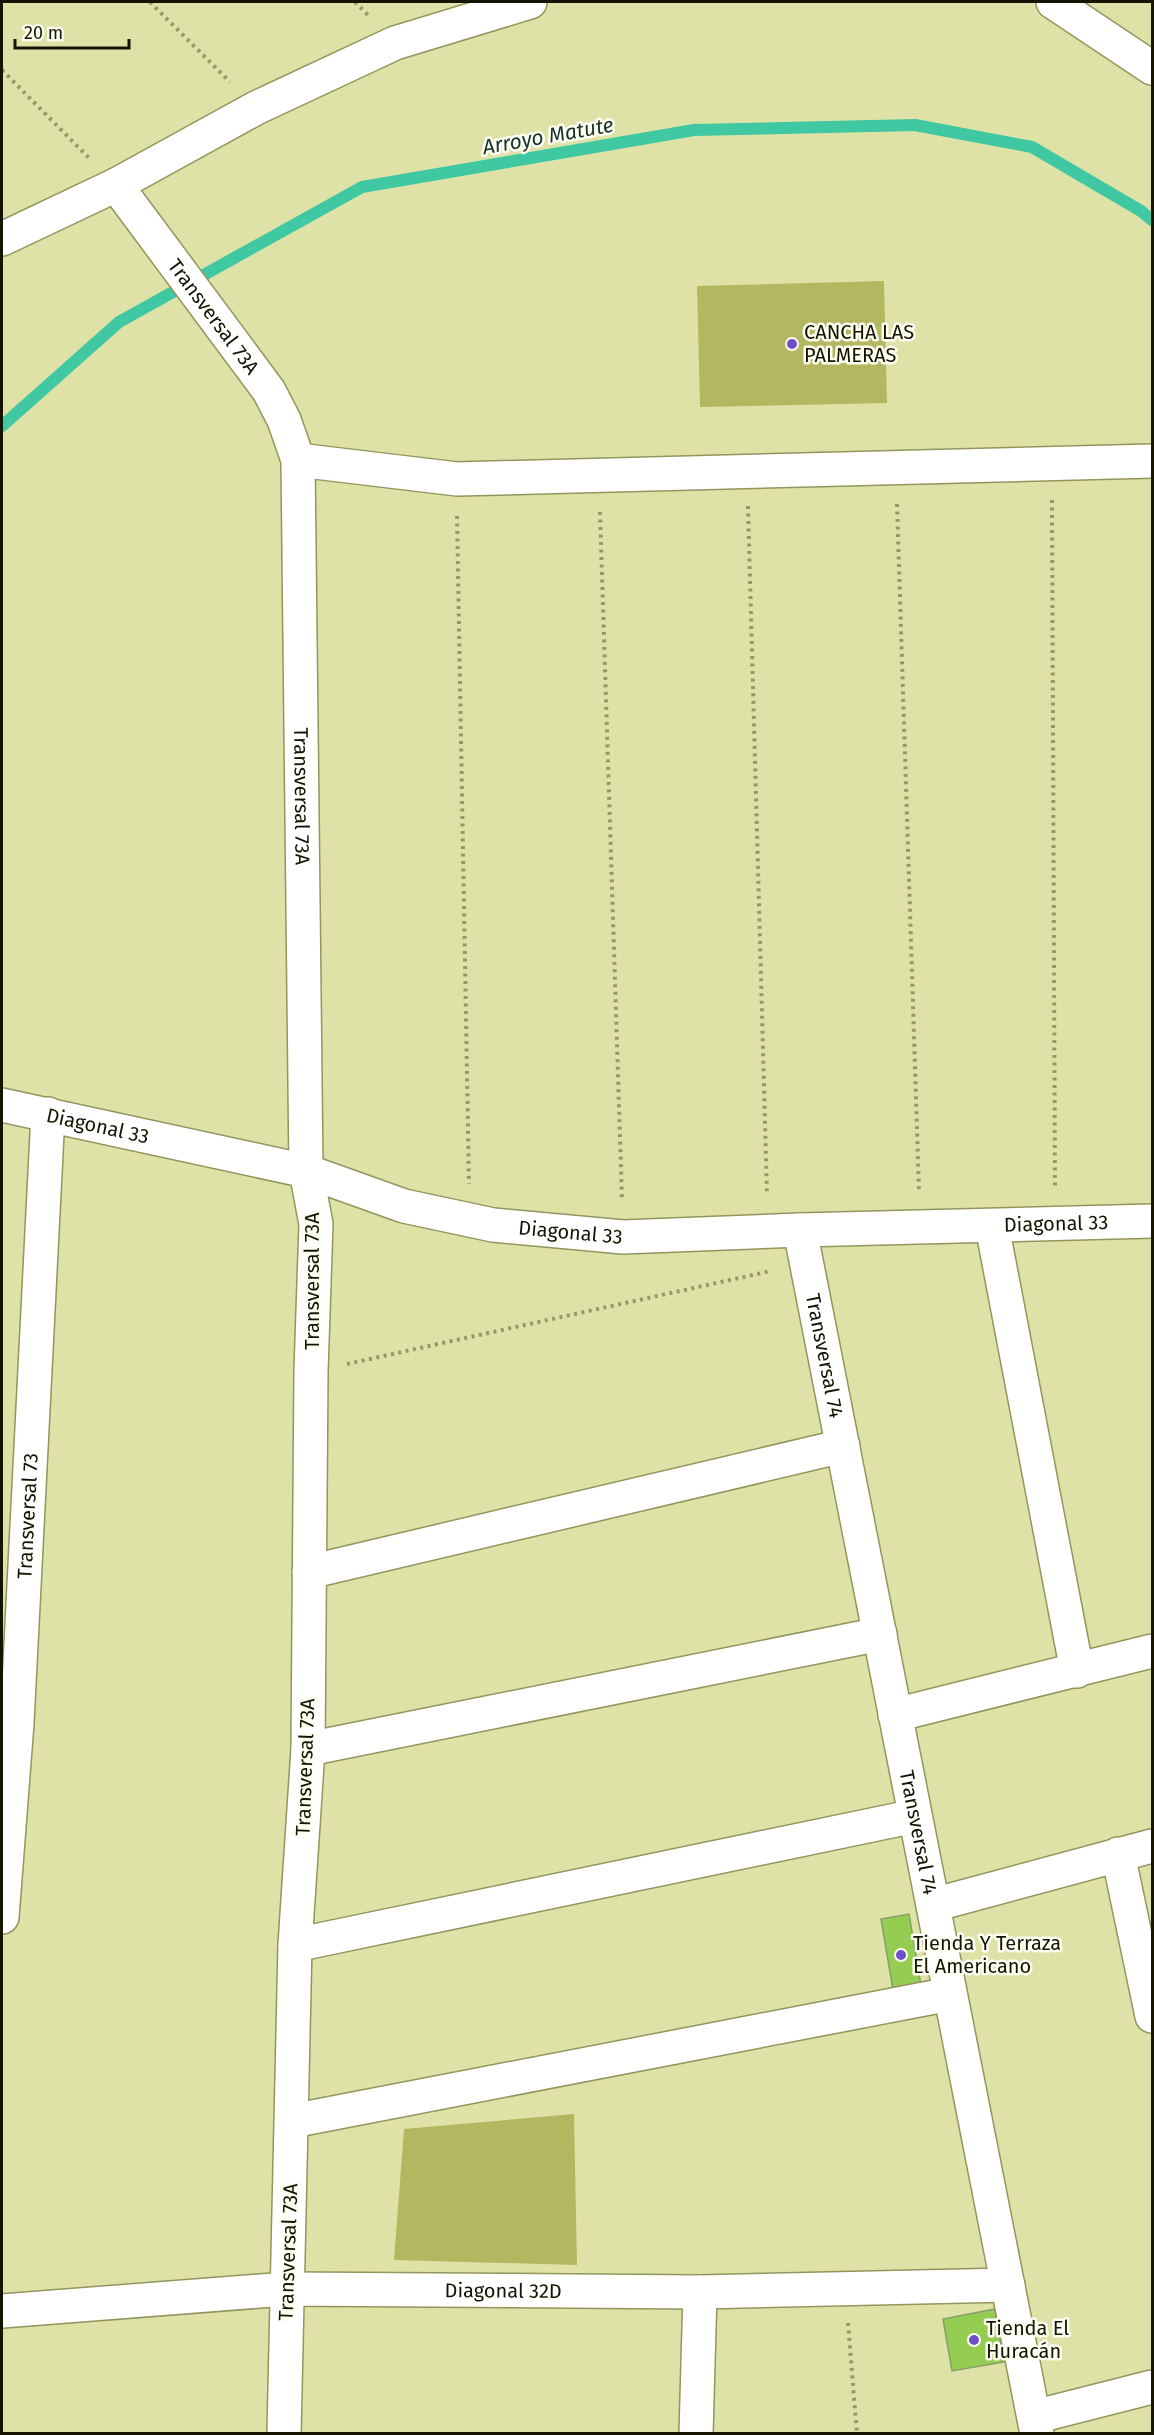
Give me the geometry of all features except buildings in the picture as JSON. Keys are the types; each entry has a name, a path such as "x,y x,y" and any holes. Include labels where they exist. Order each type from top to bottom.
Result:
{"street":[{"path":"2,239 116,185 256,108 395,43 530,2"},
{"path":"1053,2 1152,68"},
{"name":"Transversal 73A","path":"116,185 269,391 284,420 298,460 306,1171 316,1224 311,1371 308,1749 295,1945 284,2433"},
{"path":"298,460 457,479 1152,461"},
{"name":"Diagonal 33","path":"2,1105 306,1171 404,1206 493,1225 623,1237 1152,1221"},
{"name":"Transversal 73","path":"2,1917 9,1723 48,1114"},
{"path":"992,1226 1077,1671"},
{"name":"Transversal 74","path":"784,1231 806,1263 1035,2425"},
{"path":"309,1572 843,1446"},
{"path":"308,1749 880,1634"},
{"path":"895,1716 1152,1652"},
{"path":"295,1945 915,1816"},
{"path":"933,1905 1152,1846"},
{"path":"1118,1854 1152,2016"},
{"path":"292,2121 950,1994"},
{"name":"Diagonal 32D","path":"2,2312 286,2289 700,2292 1008,2285"},
{"path":"696,2433 700,2292"},
{"path":"1035,2425 1152,2387"}],"path":[{"path":"150,2 256,108"},
{"path":"2,70 116,185"},
{"path":"1052,463 1055,1223"},
{"path":"895,468 920,1228"},
{"path":"747,472 784,1231"},
{"path":"599,476 623,1237"},
{"path":"457,479 470,1220"},
{"path":"311,1371 806,1263"},
{"path":"847,2316 857,2433"}],"shaded area":[{"name":"CANCHA LAS PALMERAS","path":"884,281 887,403 700,407 697,286"},
{"path":"574,2114 577,2265 394,2260 404,2129"}],"waterway":[{"name":"Arroyo Matute","path":"2,426 119,322 362,187 694,130 915,125 1032,147 1141,211 1152,220"}],"place":[{"name":"CANCHA LAS PALMERAS","path":"792,344"},
{"name":"Tienda Y Terraza El Americano","path":"901,1955"},
{"name":"Tienda El Huracán","path":"974,2340"}]}
